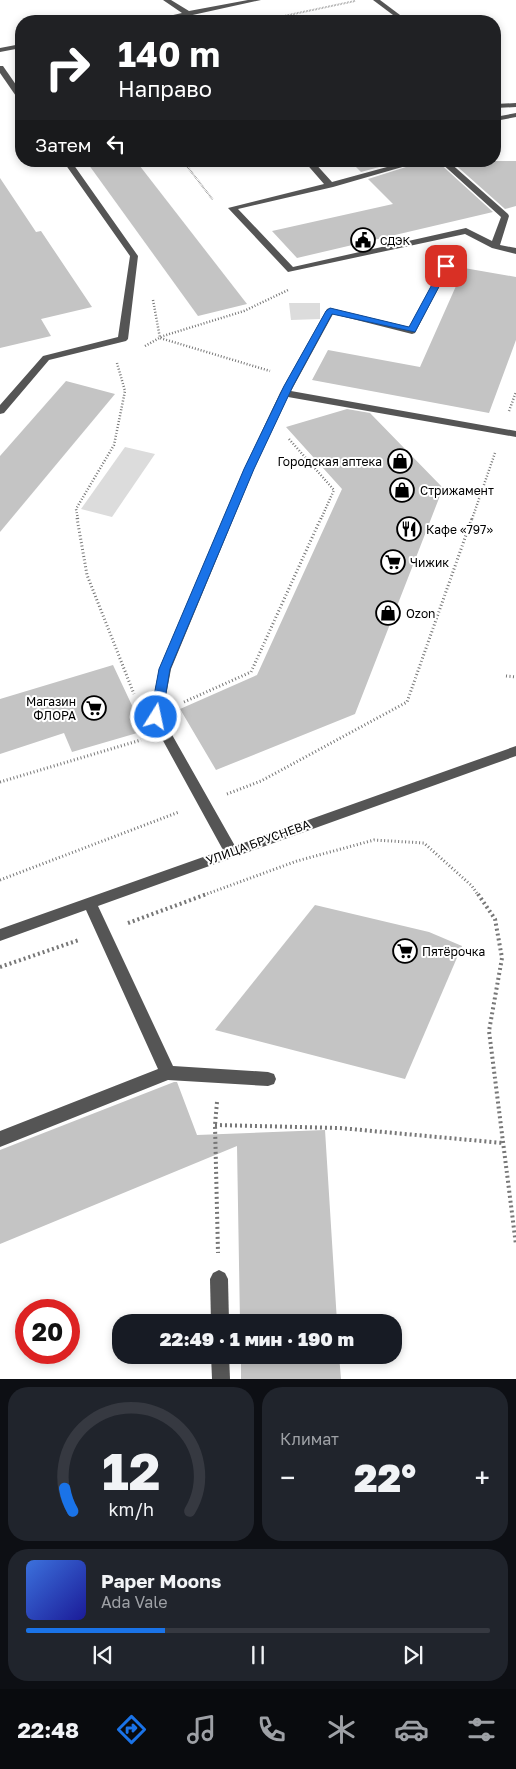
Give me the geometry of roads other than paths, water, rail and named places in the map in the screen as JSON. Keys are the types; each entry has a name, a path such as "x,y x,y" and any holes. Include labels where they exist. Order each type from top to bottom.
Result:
{"street":[{"path":"166,0 188,14"},
{"path":"185,15 258,0"},
{"path":"376,0 397,15"},
{"path":"0,50 15,47"},
{"path":"0,68 15,89"},
{"path":"501,106 516,105"},
{"path":"501,118 516,115"},
{"path":"0,411 46,358 123,339 134,256 71,167"},
{"path":"314,167 330,185"},
{"path":"397,167 232,208 291,270 466,231 495,246 516,251"},
{"path":"450,167 505,216 495,246"},
{"path":"231,852 156,717 165,669 270,423 330,311 412,331 446,266"},
{"path":"285,393 516,434"},
{"name":"УЛИЦА БРУСНЕВА","path":"0,935 516,750"},
{"path":"90,904 168,1073"},
{"path":"0,1139 168,1073 268,1079"},
{"path":"219,1279 220,1314"},
{"path":"220,1364 220,1379"}],"place":[{"name":"СДЭК","path":"363,240"},
{"name":"Городская аптека","path":"400,461"},
{"name":"Стрижамент","path":"402,490"},
{"name":"Кафе «797»","path":"409,529"},
{"name":"Чижик","path":"393,562"},
{"name":"Ozon","path":"388,613"},
{"name":"Магазин ФЛОРА","path":"94,708"},
{"name":"Пятёрочка","path":"405,951"}]}
